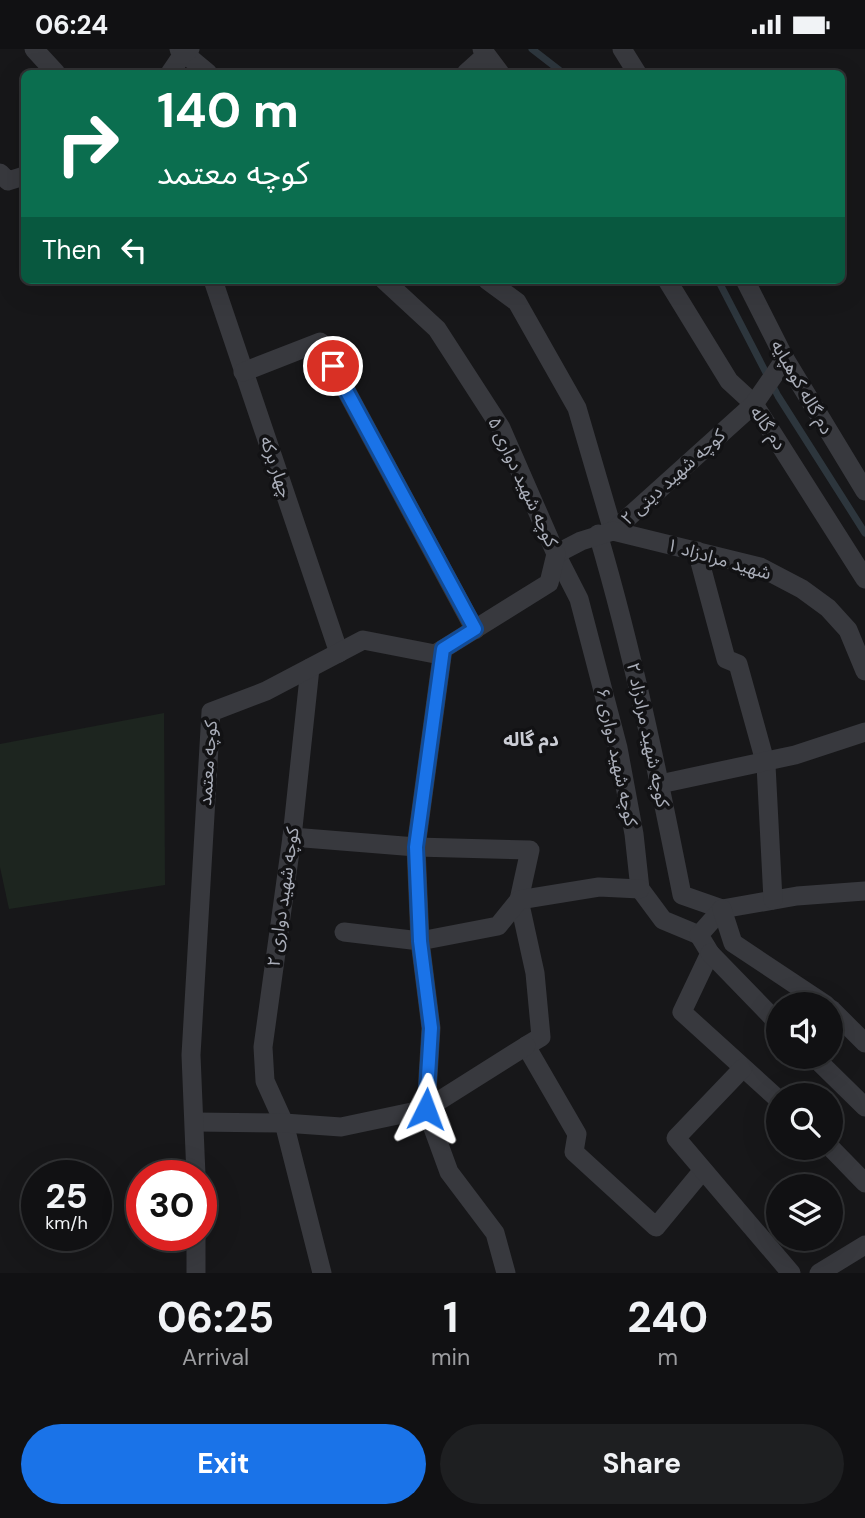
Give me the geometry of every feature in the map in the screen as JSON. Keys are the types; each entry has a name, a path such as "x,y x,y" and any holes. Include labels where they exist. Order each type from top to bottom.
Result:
{"street":[{"path":"34,49 53,70"},
{"path":"622,49 635,70"},
{"path":"172,70 184,51 205,70"},
{"path":"469,70 484,52 498,70"},
{"path":"0,173 8,181 21,177"},
{"name":"چهار برکه","path":"214,284 340,653"},
{"name":"کوچه شهید دواری ۵","path":"388,284 437,329 501,428 556,554"},
{"name":"کوچه شهید مرادزاد ۲","path":"492,284 517,302 577,408 682,895 722,909"},
{"name":"دم گاله","path":"669,284 729,381 754,404 865,579"},
{"name":"دم گاله کوهپایه","path":"747,284 785,359 865,491"},
{"path":"243,372 320,342 475,629"},
{"name":"کوچه شهید دینی ۲","path":"556,554 605,532 754,404 785,359"},
{"name":"شهید مرادزاد ۱","path":"605,532 760,567 802,589 828,607 848,630 865,671"},
{"path":"697,551 726,659 738,664 765,760 772,900"},
{"path":"506,1273 495,1233 449,1172 426,1109 431,1028 420,941 416,847 443,649 549,583 556,554"},
{"name":"کوچه شهید دواری ۶","path":"556,554 579,599 618,748 634,834 640,889"},
{"name":"کوچه معتمد","path":"196,1160 191,1055 211,712 266,691 363,640 435,654 443,649"},
{"name":"کوچه شهید دواری ۲","path":"310,668 292,837 263,1047 265,1081 284,1123 322,1273"},
{"path":"660,784 795,755 865,732"},
{"path":"195,1122 341,1127 426,1109 541,1037 535,973 519,900 530,850 416,847 292,837"},
{"path":"344,932 420,941 498,926 519,900 599,887 640,889 663,920 699,935 710,953 766,1011"},
{"path":"699,935 722,909 797,896 865,891"},
{"path":"722,909 733,943 806,992"},
{"path":"710,953 682,1012 766,1088"},
{"path":"843,1021 865,1043"},
{"path":"526,1046 577,1134 574,1152 656,1227 703,1170"},
{"path":"743,1067 676,1138 791,1273"},
{"path":"826,1069 865,1107"},
{"path":"843,1160 865,1183"},
{"path":"819,1273 865,1245"},
{"path":"196,1251 196,1273"}],"shaded area":[{"path":"164,713 165,885 9,909 0,867 0,744"}],"waterway":[{"path":"532,49 559,70"},
{"path":"720,284 778,396 865,533"}],"district":[{"name":"دم گاله","path":"531,739"}],"route":[{"path":"333,366 475,629 443,649 416,847 420,941 431,1028 426,1109"}]}
